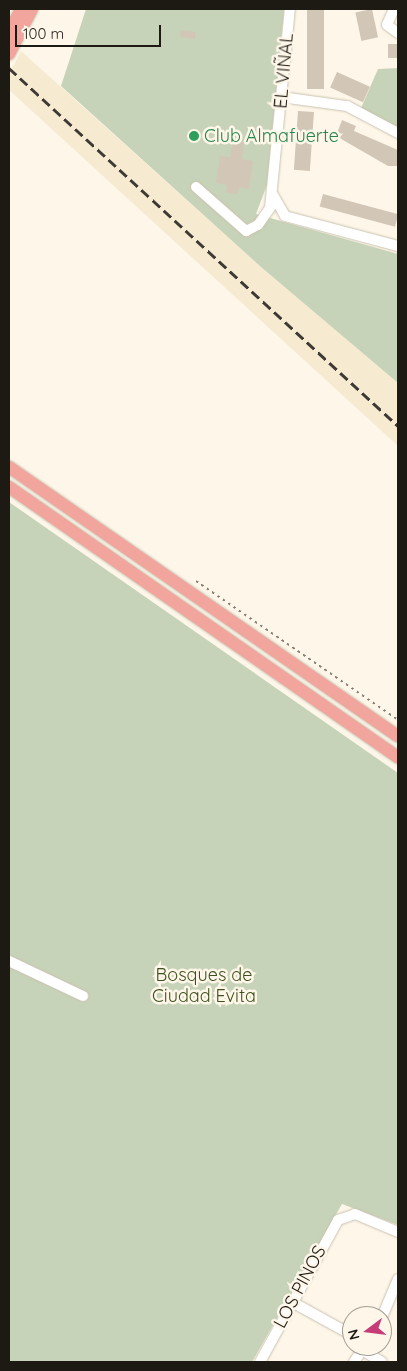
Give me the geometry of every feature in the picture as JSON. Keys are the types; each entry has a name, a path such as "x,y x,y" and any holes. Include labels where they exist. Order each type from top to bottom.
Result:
{"main road":[{"path":"9,54 21,9"},
{"path":"14,30 32,9"},
{"path":"9,467 398,736"},
{"path":"9,487 398,756"}],"street":[{"name":"EL VIÑAL","path":"196,187 246,230 264,217 273,194 290,9"},
{"path":"394,9 387,24 398,33"},
{"path":"282,97 347,106 398,133"},
{"path":"273,194 285,216 398,246"},
{"path":"9,961 83,996"},
{"name":"LOS PINOS","path":"260,1362 331,1228 344,1216 354,1214 398,1232"},
{"path":"387,1306 398,1279"},
{"path":"292,1302 342,1330"}],"shaded area":[{"path":"21,51 261,267 398,383 398,446 9,90 9,74"}],"green space":[{"name":"Club Almafuerte","path":"86,9 284,9 267,185 256,214 398,254 398,383 261,267 61,86"},
{"path":"398,68 398,130 361,108 378,69"},
{"name":"Bosques de Ciudad Evita","path":"9,502 398,773 398,1225 342,1204 252,1362 9,1362"}],"building":[{"path":"307,9 324,9 324,89 307,89"},
{"path":"372,9 378,37 361,41 355,13"},
{"path":"181,30 196,32 195,39 180,37"},
{"path":"388,44 398,44 398,58 388,58"},
{"path":"337,72 370,87 363,102 330,88"},
{"path":"298,111 314,112 310,171 294,170"},
{"path":"342,120 356,126 354,131 398,150 398,166 388,166 336,136"},
{"path":"233,140 244,142 242,159 253,161 249,189 239,187 238,194 226,193 227,185 216,183 220,156 230,157"},
{"path":"323,194 398,214 395,227 320,207"}],"railway":[{"path":"9,68 398,426"}],"place":[{"name":"Club Almafuerte","path":"194,136"}]}
